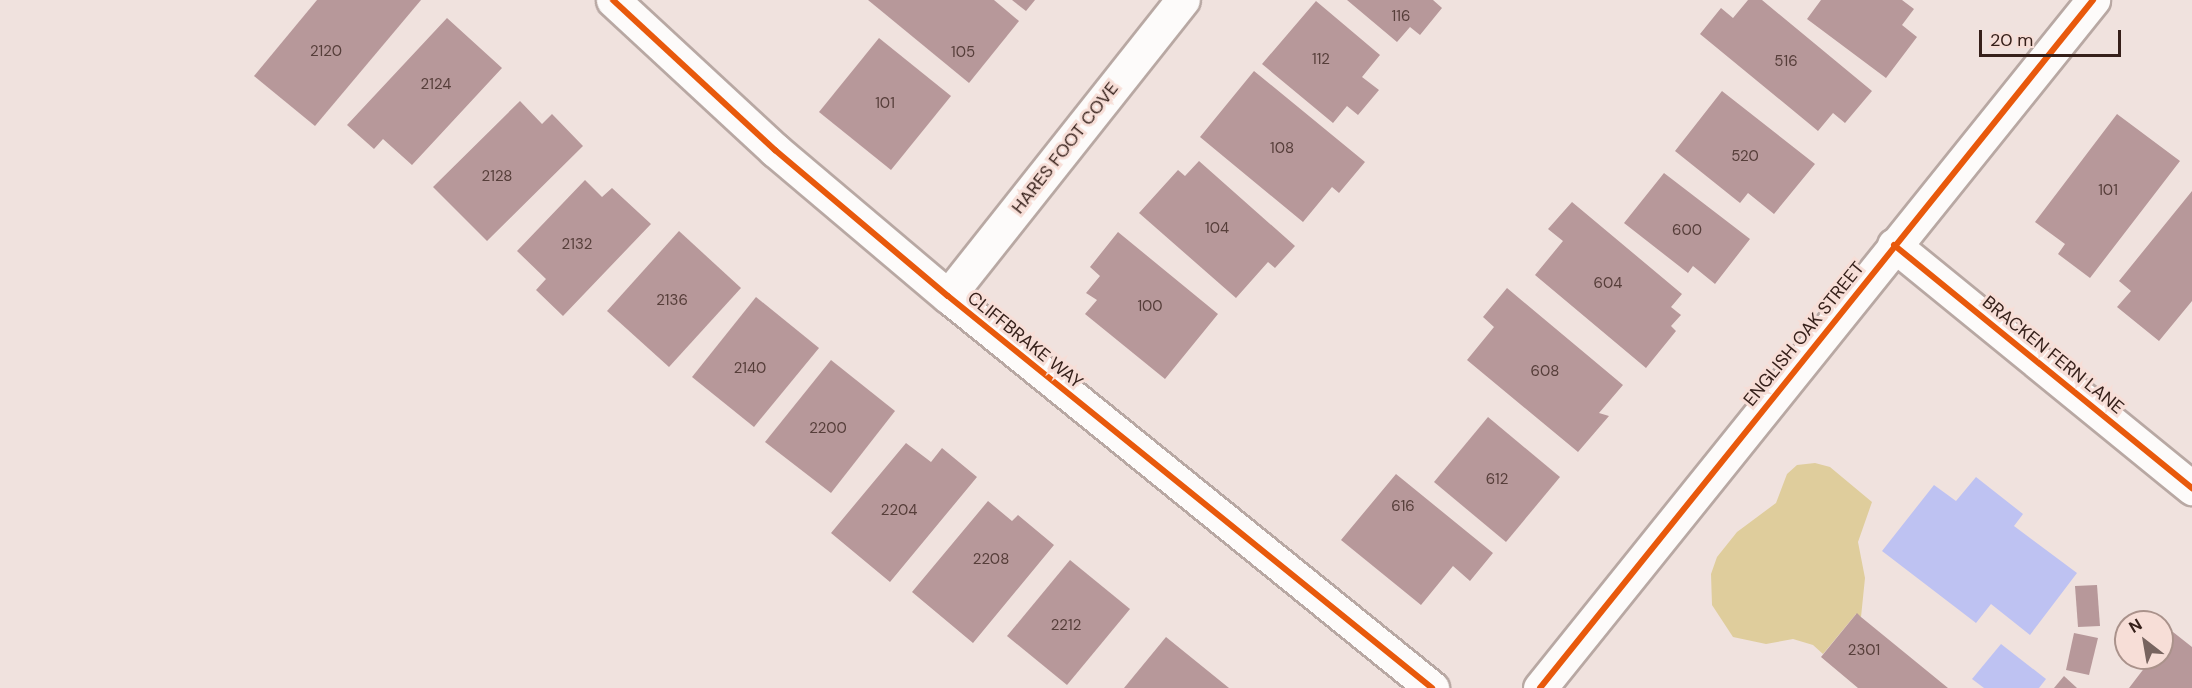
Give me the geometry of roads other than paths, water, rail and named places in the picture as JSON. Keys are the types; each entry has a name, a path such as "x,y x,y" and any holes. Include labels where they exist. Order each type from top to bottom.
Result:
{"street":[{"name":"CLIFFBRAKE WAY","path":"613,0 775,150 948,296 1432,688"},
{"name":"HARES FOOT COVE","path":"948,296 1183,0"},
{"name":"ENGLISH OAK STREET","path":"1540,688 2093,0"},
{"name":"BRACKEN FERN LANE","path":"1894,245 2192,488"}],"water":[{"path":"1976,477 2023,514 2014,526 2077,573 2030,635 1991,604 1976,623 1882,551 1934,485 1956,501"},
{"path":"2001,644 2046,679 2039,688 1984,688 1972,679"}]}
